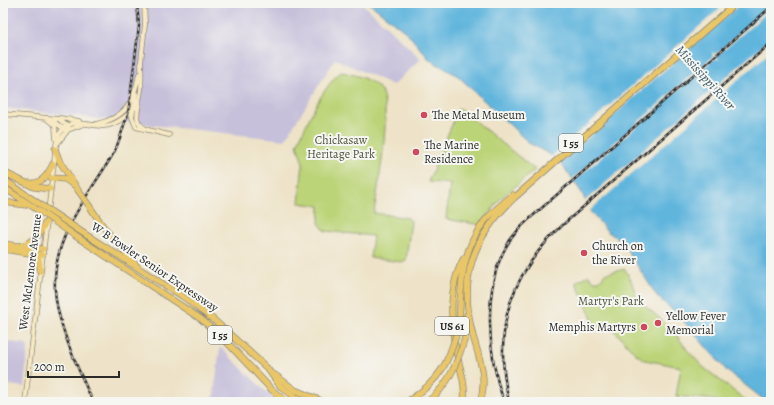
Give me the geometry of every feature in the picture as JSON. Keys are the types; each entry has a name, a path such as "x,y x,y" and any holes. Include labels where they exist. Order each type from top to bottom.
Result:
{"highway":[{"name":"I 55","path":"407,402 431,382 445,366 451,354 459,325 462,281 467,252 480,234 491,224 513,197 731,3"},
{"name":"I 55","path":"427,402 442,387 451,375 456,366 465,338 471,264 484,221 736,3"},
{"path":"56,145 59,160 74,185 115,241 143,272"},
{"path":"23,182 38,182 47,176 53,164"},
{"path":"3,172 34,187 50,189"},
{"name":"W B Fowler Senior Expressway","path":"3,178 77,229 182,296 214,320 267,368 280,386 302,402"},
{"path":"51,178 65,179 74,185"},
{"name":"W B Fowler Senior Expressway","path":"3,187 201,319 224,339 272,390 287,402"},
{"path":"3,202 18,202 32,206"},
{"path":"15,247 31,243 37,238 46,222"},
{"path":"3,244 43,252"},
{"path":"3,249 32,254 43,252"},
{"name":"US 61","path":"464,402 465,383 456,350 451,308 457,270 467,252"},
{"path":"32,254 39,260 40,271"},
{"name":"US 61","path":"467,304 483,370 483,385 480,402"},
{"path":"267,368 279,380 295,390 324,402"}],"street":[{"path":"144,3 146,24 132,117 134,124 138,129 170,135"},
{"path":"141,60 137,119 140,126 146,128"},
{"path":"92,124 116,117 124,112 136,90"},
{"path":"46,119 60,118 104,126 111,124 128,114 139,100"},
{"path":"3,114 59,119 67,128 82,123"},
{"path":"46,119 56,126 56,145"},
{"name":"West McLemore Avenue","path":"25,402 53,164 56,145 67,128"}],"shaded area":[{"path":"3,3 362,3 421,59 393,85 335,59 285,140 3,108"},
{"path":"3,341 26,344 28,348 24,387 3,384"},
{"path":"220,347 263,389 279,402 213,402"}],"green space":[{"name":"Chickasaw Heritage Park","path":"341,72 355,75 370,81 378,87 383,95 385,109 384,147 374,213 408,218 411,221 406,260 402,262 370,258 373,236 325,231 319,223 320,206 299,203 303,163 297,145 321,96"},
{"path":"459,108 535,170 501,198 481,225 446,219 450,184 428,182"},
{"name":"Martyr's Park","path":"625,269 631,280 637,299 672,329 688,351 703,367 748,402 718,402 716,400 676,396 681,367 645,360 636,354 609,325 602,325 596,328 576,282 589,275 594,281 599,281 602,279 604,274"}],"water":[{"name":"Mississippi River","path":"369,3 771,3 771,402 767,402 727,371 680,317 657,296 622,242 607,231 589,210 582,193 558,159 529,143 458,76 430,60 407,33"}],"pier":[{"path":"726,3 741,3 559,163 551,157"},
{"path":"771,5 771,9 717,56 719,60 715,58 654,111 657,116 652,113 572,183 570,181 651,111 650,108 653,109 713,56 712,52 716,54"},
{"path":"771,38 771,51 588,212 584,202"}],"railway":[{"path":"93,402 64,332 55,290 56,271 59,253 65,236 82,203 115,151 128,114 139,26 137,3"},
{"path":"504,402 494,365 491,345 491,303 493,283 498,264 512,237 536,213 771,7"},
{"path":"509,402 504,375 503,349 505,326 510,303 519,282 531,261 547,241 566,222 771,43"}],"place":[{"name":"The Metal Museum","path":"424,115"},
{"name":"The Marine Residence","path":"416,152"},
{"name":"Church on the River","path":"584,253"},
{"name":"Yellow Fever Memorial","path":"658,323"},
{"name":"Memphis Martyrs","path":"644,327"}]}
